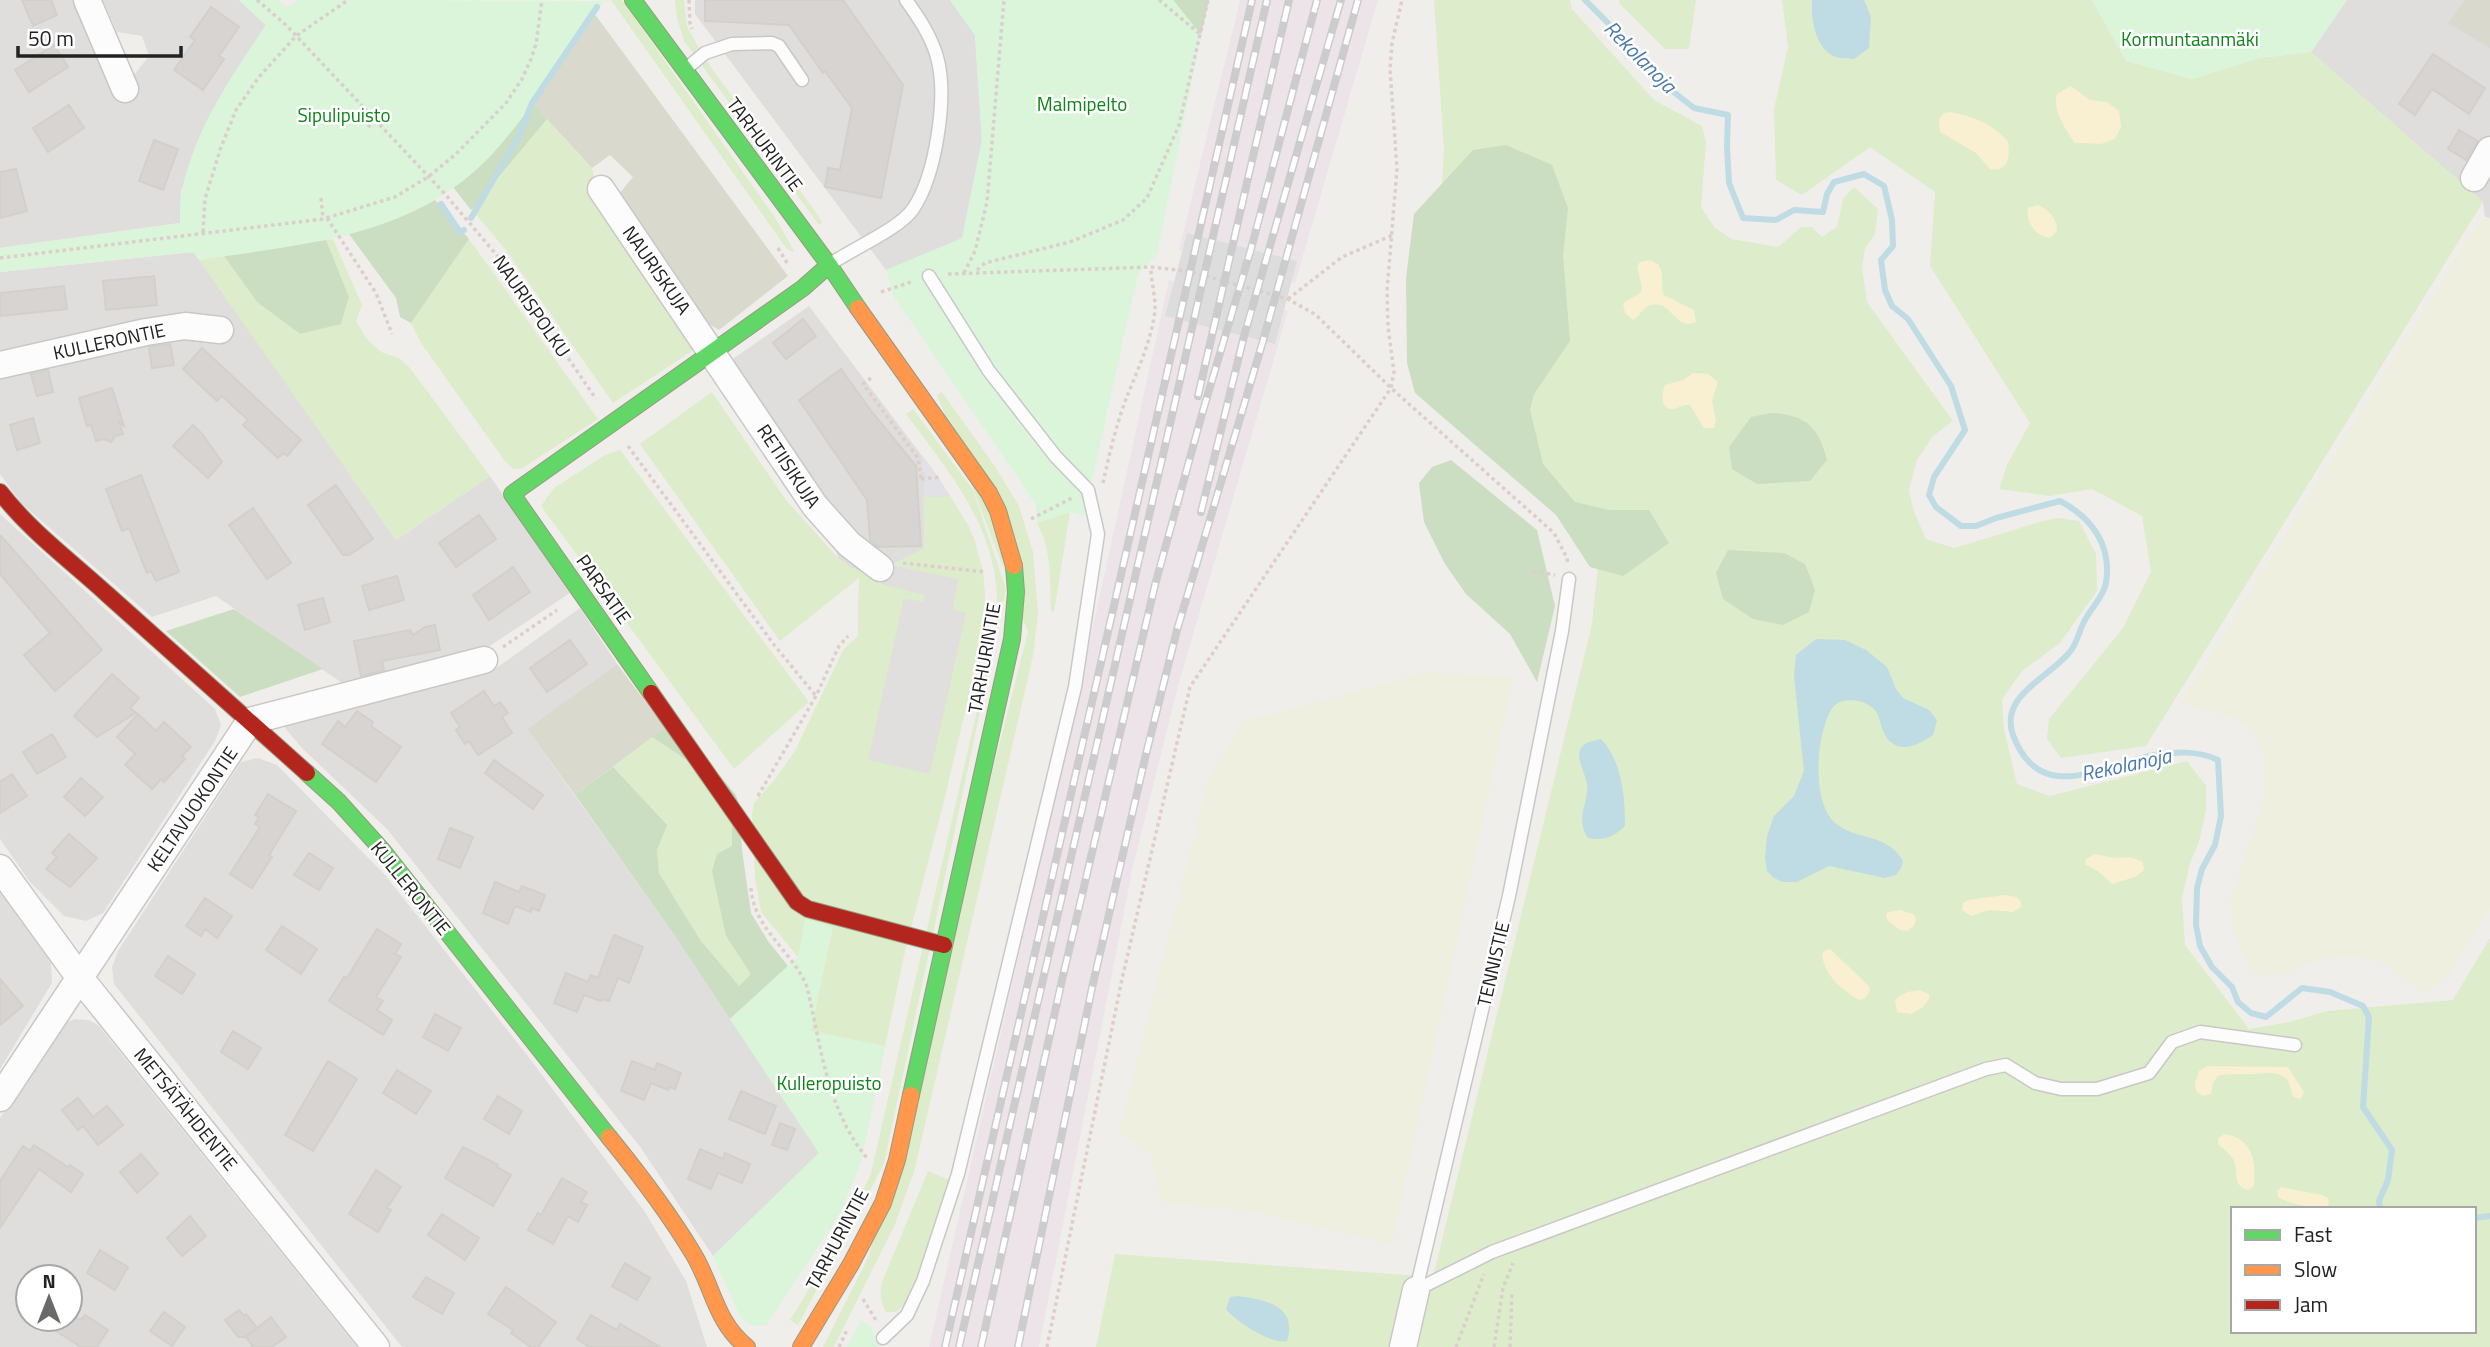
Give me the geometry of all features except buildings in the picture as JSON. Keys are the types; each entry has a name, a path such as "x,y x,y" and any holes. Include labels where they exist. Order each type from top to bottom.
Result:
{"street":[{"path":"86,0 125,89"},
{"name":"TARHURINTIE","path":"633,0 829,265 989,493 998,511 1013,557 1016,592 1012,639 897,1160 883,1203 851,1264 801,1347"},
{"path":"668,18 669,49"},
{"path":"2473,178 2490,150"},
{"name":"NAURISKUJA","path":"601,189 713,351"},
{"name":"PARSATIE","path":"829,265 803,288 512,494 792,897 808,909 944,945"},
{"name":"KULLERONTIE","path":"0,365 185,326 220,330"},
{"name":"RETIISIKUJA","path":"713,351 815,506 849,544 880,568"},
{"name":"KULLERONTIE","path":"0,492 13,509 55,550 339,802 383,851 651,1189 696,1258 721,1318 733,1336 747,1347"},
{"path":"250,721 484,660"},
{"name":"KELTAVUOKONTIE","path":"0,1098 250,721"},
{"name":"METSÄTÄHDENTIE","path":"0,868 80,978 376,1347"},
{"name":"TENNISTIE","path":"1403,1347 1416,1290"}],"lane":[{"path":"829,265 899,223 913,209 929,175 939,130 940,85 937,58 923,24 906,0"},
{"path":"684,70 705,53 733,44 772,43 779,46 802,80"},
{"path":"883,1338 907,1315 923,1281 961,1160 1075,687 1098,534 1088,490 1056,457 989,371 929,276"},
{"name":"TENNISTIE","path":"1416,1290 1509,896 1562,631 1569,579"},
{"path":"1416,1290 1492,1252 1986,1069 2006,1065 2035,1083 2061,1089 2097,1089 2149,1073 2172,1042 2200,1032 2295,1045"}],"path":[{"name":"NAURISPOLKU","path":"257,0 296,36 446,194 505,265 612,423"},
{"path":"203,232 205,199 236,110 259,77 296,36 348,0"},
{"path":"0,258 325,219 395,197 428,177 487,124 506,103 522,79 536,44 542,0"},
{"path":"1004,0 987,202 975,251 964,273 1152,267 1187,271 1288,299 1316,315 1391,388 1555,533 1567,558 1569,579"},
{"path":"1159,0 1201,35"},
{"path":"975,272 985,262 1070,242 1123,220 1147,198 1179,125 1208,0"},
{"path":"1047,1347 1122,979 1190,687 1391,388 1394,372 1387,292 1394,234 1397,169 1390,69 1392,43 1402,0"},
{"path":"368,127 374,120"},
{"path":"320,198 325,219 376,293 393,334"},
{"path":"1288,299 1342,257 1394,234"},
{"path":"1103,484 1108,458 1126,400 1139,372 1155,310 1151,284 1152,267"},
{"path":"882,291 929,276"},
{"path":"872,378 863,384 918,458 919,478 942,477"},
{"path":"907,443 914,437"},
{"path":"623,440 775,646 816,696"},
{"path":"1029,520 1088,490"},
{"path":"880,568 886,561 988,572"},
{"path":"484,660 582,593"},
{"path":"747,830 746,815 816,696 839,646 848,636"},
{"path":"750,881 754,908 760,919 774,941 801,970 831,1093 841,1119 869,1159"},
{"path":"1494,1347 1503,1288 1522,1241"},
{"path":"1456,1347 1492,1252"},
{"path":"1510,1347 1512,1292"},
{"path":"863,1299 883,1338"}],"shaded area":[{"path":"0,0 72,0 117,102 138,92 134,75 149,56 142,36 117,32 103,0 239,0 266,25 181,191 180,223 0,248"},
{"path":"695,0 950,0 975,35 982,140 962,239 886,270 695,14"},
{"path":"1240,0 1378,0 1295,283 1179,250"},
{"path":"2347,0 2490,0 2490,218 2485,217 2483,202 2311,52"},
{"path":"2465,0 2490,0 2490,48 2448,23"},
{"path":"594,13 788,276 719,330 707,323 683,300 686,289 618,195 633,177 610,155 592,168 532,103"},
{"path":"194,252 396,540 490,476 570,593 476,655 342,683 216,596 152,617 21,503 0,474 0,272"},
{"path":"1169,280 1288,311 1178,686 1133,866 1039,1347 929,1347 1068,740"},
{"path":"809,306 938,477 969,527 983,572 984,621 965,712 856,778 859,577 838,558 826,509 727,363"},
{"path":"922,455 950,496 923,497 925,472 922,472"},
{"path":"0,514 215,709 221,725 215,741 103,913 86,921 64,916 30,882 0,839"},
{"path":"891,565 958,579 953,609 966,613 930,774 868,760 904,598 923,602 925,595 881,584 888,576"},
{"path":"580,608 617,664 527,729 673,933 819,1153 713,1256 641,1148 387,829 302,748 285,728 295,717 488,674"},
{"path":"617,664 665,728 575,795 527,729"},
{"path":"258,758 277,765 385,875 527,1055 645,1212 686,1281 707,1347 402,1347 114,984 112,967 118,951 241,762"},
{"path":"0,893 51,963 52,983 0,1069"},
{"path":"75,1019 88,1020 98,1025 357,1347 0,1347 0,1118 64,1023"}],"green space":[{"name":"Sipulipuisto","path":"239,0 278,0 286,7 299,0 605,1 534,102 494,152 464,180 430,202 395,219 318,241 199,260 193,252 0,272 0,248 180,223 182,190 205,124 266,25"},
{"path":"611,0 622,0 776,219 793,252 786,248"},
{"path":"675,0 684,0 687,26 703,56 817,214 822,222 819,225 684,41"},
{"name":"Malmipelto","path":"950,0 1173,0 1201,35 1157,254 1138,274 1084,516 1070,512 1037,523 1036,506 894,297 886,270 962,238 982,140 975,35"},
{"path":"1173,0 1209,0 1201,35"},
{"path":"1434,0 1570,0 1572,9 1654,100 1702,126 1706,142 1701,207 1715,228 1732,239 1778,247 1801,227 1812,227 1822,237 1837,227 1843,199 1854,187 1878,209 1875,234 1865,249 1862,267 1867,302 1953,421 1933,436 1917,460 1909,490 1913,509 1926,539 1954,548 2058,518 2079,521 2096,554 2097,591 2060,643 2022,671 2002,699 2004,729 2017,784 2050,796 2187,761 2206,786 2206,810 2182,898 2185,945 2249,1029 2290,1022 2327,1011 2453,1000 2490,938 2490,1347 1096,1347 1115,1254 1433,1277 1592,624 1598,566 1563,515 1430,396 1444,149"},
{"path":"1619,0 1696,0 1689,49 1665,49"},
{"path":"1782,0 2092,0 2126,61 2192,79 2260,58 2311,52 2483,202 2146,746 2061,758 2047,739 2049,719 2123,628 2151,572 2142,516 2092,489 2050,496 1999,489 2007,465 2030,423 1930,266 1935,192 1870,147 1802,195 1776,180 1774,109 1788,47"},
{"name":"Kormuntaanmäki","path":"2092,0 2347,0 2311,52 2260,58 2193,79 2126,61"},
{"path":"532,103 592,168 604,217 690,343 692,351 613,403 505,249 453,187 493,153"},
{"path":"532,103 547,119 471,210 453,187 493,153"},
{"path":"1506,145 1552,165 1568,208 1563,256 1570,341 1534,394 1530,410 1543,464 1575,502 1609,510 1649,510 1669,543 1623,576 1590,567 1556,515 1415,393 1407,363 1406,278 1414,214 1473,150"},
{"path":"435,200 469,239 411,323 400,317 396,298 349,234 394,220"},
{"path":"2485,217 2490,218 2490,907 2449,975 2424,994 2385,963 2354,956 2320,959 2285,974 2258,975 2247,965 2234,934 2230,900 2265,796 2263,750 2253,729 2226,716 2181,703 2471,234"},
{"path":"333,239 362,305 356,321 367,339 381,352 399,358 410,368 490,476 396,540 199,260 224,256 257,302 300,334 341,323 349,297 326,240"},
{"path":"469,239 598,419 521,469 513,469 504,460 421,343 411,323"},
{"path":"326,240 349,297 341,324 300,334 257,302 224,256"},
{"path":"712,392 786,500 838,558 852,568 888,576 882,584 925,594 924,602 904,599 869,760 966,613 953,610 891,565 924,548 923,497 950,496 975,541 985,593 984,621 965,712 905,951 861,1161 841,1211 766,1325 750,1325 784,1187 819,1153 730,1019 799,978 798,957 761,912 755,878 752,813 754,803 795,751 843,650 858,636 859,578 780,641 640,444"},
{"path":"942,392 996,468 1019,506 1033,552 1038,614 1033,656 914,1172 895,1224 834,1347 823,1347 869,1256 1028,632 937,395"},
{"path":"913,409 973,490 1006,589 884,1164 798,1325 790,1320 845,1231 871,1173 996,628 997,596 993,566 985,539 959,488 906,414"},
{"path":"1771,413 1802,420 1809,424 1820,439 1827,460 1810,481 1757,484 1732,469 1729,447 1751,417"},
{"path":"620,450 809,702 734,769 541,506 554,488 605,455"},
{"path":"1451,460 1537,530 1555,606 1537,682 1510,634 1466,594 1445,564 1424,522 1419,483 1432,467"},
{"path":"1070,512 1054,612 1051,611 1048,555 1037,523"},
{"path":"1728,550 1784,553 1805,564 1815,590 1809,612 1783,625 1753,619 1723,599 1716,573"},
{"path":"234,609 323,669 240,697 166,631"},
{"path":"1423,673 1514,676 1392,1245 1251,1211 1162,1203 1150,1153 1119,1132 1208,781 1242,722"},
{"path":"665,728 721,777 736,795 751,913 788,966 730,1019 575,795 613,767 667,825 657,850 659,873 701,941 739,986 751,974 726,936 712,871 717,854 732,846 732,823 718,781 652,737"},
{"path":"652,737 718,781 732,823 726,936 752,974 738,987 701,941 659,873 657,850 613,767"},
{"name":"Kulleropuisto","path":"805,919 833,927 811,1031 885,1046 861,1161 841,1211 766,1325 755,1325 740,1316 713,1256 819,1153 730,1019 798,957"},
{"path":"928,1171 949,1180 941,1210 909,1300 896,1312 886,1312 881,1297 882,1282"},
{"path":"861,1320 871,1327 879,1347 847,1347"}],"sand":[{"path":"2071,86 2090,100 2107,102 2119,111 2121,127 2115,139 2101,144 2075,143 2056,107 2057,94"},
{"path":"1950,112 1982,122 2003,136 2009,148 2005,166 1990,169 1976,153 1940,132 1939,119 1944,113"},
{"path":"2038,205 2049,212 2056,222 2057,231 2050,238 2040,235 2030,224 2028,208"},
{"path":"1650,260 1659,265 1664,295 1694,310 1696,322 1683,323 1658,305 1648,306 1633,320 1625,313 1623,303 1640,293 1642,288 1637,266 1640,262"},
{"path":"1693,373 1708,374 1718,382 1712,401 1716,420 1714,428 1704,428 1690,405 1673,409 1665,407 1665,385 1683,380"},
{"path":"2095,854 2114,858 2131,857 2143,862 2144,870 2135,877 2112,884 2098,871 2085,864 2086,859"},
{"path":"2004,895 2017,897 2021,907 2013,912 1989,910 1971,916 1962,910 1963,903 1968,900"},
{"path":"1900,910 1913,914 1916,918 1914,926 1908,931 1900,930 1887,920 1888,912"},
{"path":"1830,949 1869,986 1870,991 1864,999 1859,1000 1840,987 1830,975 1822,954"},
{"path":"1920,990 1929,994 1929,999 1922,1008 1911,1014 1897,1012 1895,1001 1898,997"},
{"path":"2208,1066 2288,1067 2304,1092 2301,1099 2293,1097 2288,1080 2276,1073 2268,1073 2218,1076 2213,1083 2211,1094 2202,1096 2196,1091 2195,1083 2199,1071"},
{"path":"2225,1134 2242,1141 2251,1152 2254,1186 2248,1190 2240,1186 2234,1161 2218,1144 2218,1138"},
{"path":"2281,1187 2322,1195 2328,1198 2329,1204 2320,1207 2289,1202 2278,1197 2277,1191"}],"water":[{"path":"1812,0 1864,0 1871,17 1869,48 1854,59 1838,58 1829,53 1816,33"},
{"path":"1816,639 1845,640 1866,650 1887,667 1903,698 1929,710 1937,720 1933,735 1920,743 1901,747 1889,740 1873,708 1861,702 1847,700 1835,705 1831,710 1822,736 1819,784 1827,813 1843,829 1880,841 1896,852 1903,861 1896,875 1885,878 1829,866 1797,882 1783,882 1767,871 1767,836 1774,816 1794,796 1804,771 1794,676 1796,655"},
{"path":"1601,739 1618,769 1623,792 1625,826 1608,837 1594,839 1588,838 1582,824 1587,785 1579,752 1585,744"},
{"path":"1238,1296 1277,1306 1288,1319 1287,1341 1263,1336 1231,1314 1226,1309 1230,1297"}],"pier":[{"path":"1187,233 1297,261 1275,344 1165,316"}],"waterway":[{"name":"Rekolanoja","path":"1585,0 1623,38 1652,75 1694,108 1728,115 1729,183 1743,218 1776,220 1794,210 1823,212 1827,194 1834,182 1864,174 1884,186 1892,220 1893,246 1881,260 1885,290 1892,306 1908,319 1951,386 1965,430 1934,477 1929,495 1936,507 1961,526 1976,526 2060,501 2090,524 2103,545 2106,557 2106,583 2103,593 2085,620 2072,650 2019,699 2013,709 2013,735 2025,757 2039,770 2056,776 2075,776 2171,753 2195,753 2218,760 2221,816 2215,845 2202,869 2197,888 2196,925 2200,946 2212,967 2232,987 2238,1002 2251,1013 2266,1017 2302,988 2330,992 2363,1006 2369,1017 2363,1107 2392,1150 2388,1180 2379,1201 2380,1207"},
{"path":"471,218 518,138 532,103 597,7"},
{"path":"441,204 460,232 464,230"},
{"name":"Rekolanoja","path":"2476,1218 2490,1216"}],"railway":[{"path":"945,1347 1252,0"},
{"path":"959,1347 1267,0"},
{"path":"1198,396 1289,0"},
{"path":"981,1347 1062,980 1155,585 1251,249 1317,0"},
{"path":"1201,512 1244,336 1341,0"},
{"path":"1018,1347 1092,988 1177,630 1263,341 1358,0"}],"traffic: fast":[{"path":"633,0 858,308"},
{"path":"651,693 512,494 803,288 829,265"},
{"path":"911,1095 1012,639 1016,592 1014,566"},
{"path":"307,773 339,802 383,851 609,1137"}],"traffic: slow":[{"path":"858,308 989,493 998,511 1014,566"},
{"path":"801,1347 851,1264 883,1203 897,1160 911,1095"},
{"path":"609,1137 675,1224 694,1255 728,1327 747,1347"}],"traffic: jam":[{"path":"0,492 38,533 307,773"},
{"path":"651,693 797,902 808,909 944,945"}]}
